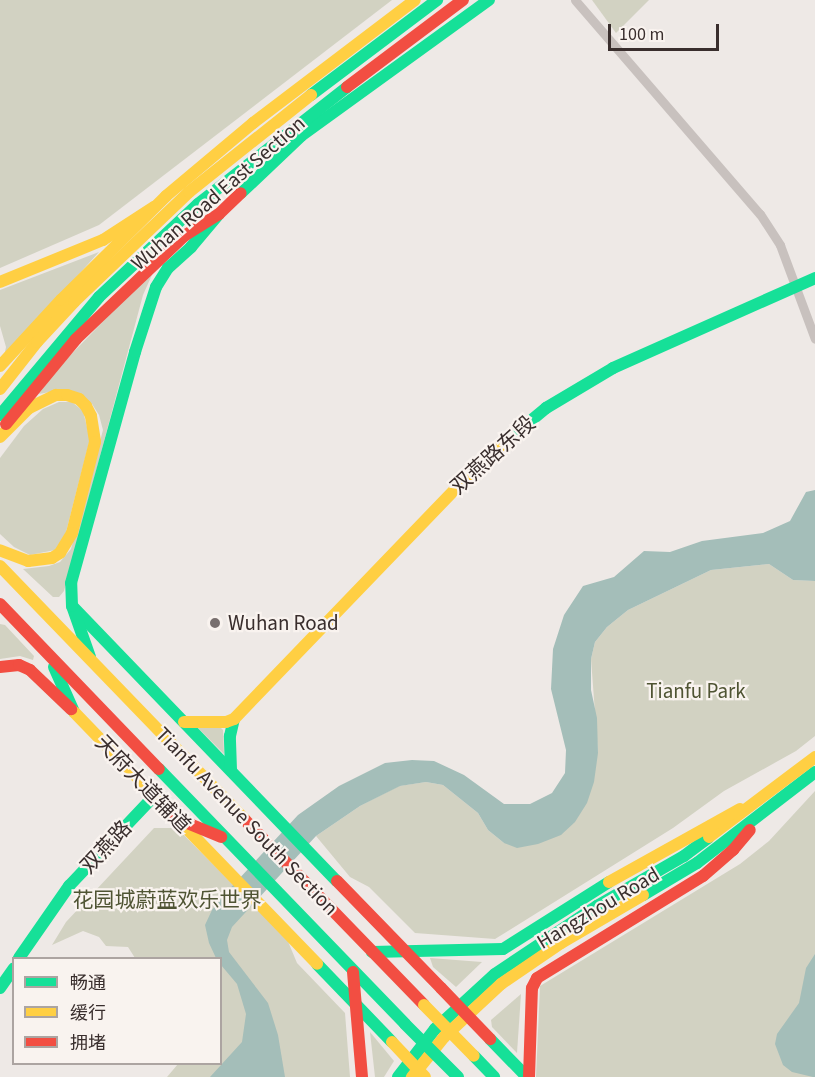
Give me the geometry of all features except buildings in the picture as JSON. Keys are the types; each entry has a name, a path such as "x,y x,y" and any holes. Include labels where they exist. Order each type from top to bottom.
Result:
{"main road":[{"path":"0,366 60,300 154,207 253,123 415,0"},
{"name":"Wuhan Road East Section","path":"0,389 37,342 74,302 189,192 288,112 437,0"},
{"name":"Wuhan Road East Section","path":"0,415 99,297 198,204 326,102 463,0"},
{"path":"90,659 72,606 71,583 156,287 168,268 191,248 219,214 301,136 489,0"},
{"path":"0,282 103,240 154,207"},
{"path":"0,435 39,381 130,285 184,236 219,214"},
{"name":"双燕路东段","path":"234,719 483,460 513,432 546,408 613,368 815,278"},
{"path":"0,435 29,408 56,395 67,395 78,399 86,406 91,416 95,442 72,533 60,553 40,561 28,561 0,550"},
{"name":"Tianfu Avenue South Section","path":"0,566 494,1077"},
{"name":"Tianfu Avenue South Section","path":"0,604 298,911 353,972 458,1077"},
{"path":"72,606 528,1077"},
{"path":"49,655 74,712"},
{"name":"天府大道辅道","path":"0,668 19,665 30,670 74,712 357,1006"},
{"path":"184,722 226,722 234,719"},
{"path":"231,770 230,736 234,719"},
{"name":"Hangzhou Road","path":"398,1077 435,1029 495,974 597,906 677,861 768,795 815,757"},
{"name":"Hangzhou Road","path":"412,1077 449,1031 501,984 561,943 697,863 815,772"},
{"path":"372,952 496,951 693,833 768,795"},
{"name":"双燕路","path":"20,957 69,886 154,796"},
{"path":"528,1077 532,988 537,978 703,876 733,850 764,813"},
{"path":"175,818 228,840"},
{"path":"0,988 12,971"},
{"path":"353,972 362,1077"},
{"path":"357,1006 425,1077"}],"street":[{"path":"575,0 760,214 780,244 815,339"}],"green space":[{"path":"0,0 392,0 99,225 0,268"},
{"path":"592,0 649,0 616,33"},
{"path":"99,252 4,357 6,347 0,326 0,290"},
{"path":"155,268 143,295 64,591 59,597 53,597 23,569 49,566 60,562 71,549 103,430 99,415 92,404 61,390 39,394 56,370"},
{"path":"59,402 72,402 83,411 90,439 64,540 55,550 30,555 14,547 0,534 0,458 24,426 43,409"},
{"name":"Tianfu Park","path":"769,564 793,580 815,581 815,736 796,751 724,791 673,828 495,939 415,933 369,887 350,877 316,836 360,806 399,786 426,782 443,785 478,813 488,830 504,843 598,753 591,659 595,642 607,627 628,610 711,570"},
{"path":"0,624 5,625 34,656 33,660 20,656 0,659"},
{"path":"196,726 219,726 223,730 224,754"},
{"path":"815,791 815,1077 536,1077 540,986 740,864 769,841"},
{"name":"花园城蔚蓝欢乐世界","path":"154,828 177,828 287,939 297,963 345,1013 350,1077 167,1077 177,1065 222,1065 222,957 134,957 128,947 106,946 99,937 83,931 52,945 66,922"},
{"path":"430,958 482,962 456,987 433,967"},
{"path":"521,994 517,1053 492,1027 491,1020"},
{"path":"370,1032 394,1061 384,1077 375,1077"}],"water":[{"path":"815,490 815,581 793,580 769,564 711,570 628,610 607,627 595,642 591,659 591,690 597,718 598,753 594,782 587,803 575,822 561,835 538,844 517,848 504,843 488,830 478,813 443,785 426,782 400,786 360,806 316,836 232,927 227,940 229,952 268,1003 278,1035 285,1077 210,1077 242,1042 246,1014 237,984 222,966 222,957 216,957 209,943 205,925 212,910 224,895 298,815 339,786 385,763 412,760 434,761 464,775 504,804 530,804 552,793 565,773 566,750 551,689 553,649 564,615 583,586 614,577 644,551 670,552 702,541 763,533 790,521 806,492"},
{"path":"815,954 815,1077 813,1077 792,1072 783,1065 775,1044 777,1034 799,1003 806,968"}],"traffic: fast":[{"path":"311,95 437,0"},
{"path":"241,193 301,136 489,0"},
{"path":"0,415 99,297 198,204 347,87"},
{"path":"90,657 72,606 71,583 135,352 156,287 168,268 191,247 219,214"},
{"path":"504,443 546,408 613,368 815,278"},
{"path":"73,607 337,881"},
{"path":"54,667 74,712"},
{"path":"231,770 230,736 234,719"},
{"path":"159,769 405,1024"},
{"path":"643,895 697,863 815,772"},
{"path":"20,957 69,886 154,796"},
{"path":"398,1077 435,1029 495,974 597,906 684,856 709,837"},
{"path":"372,952 503,949 609,882"},
{"path":"317,964 392,1042"},
{"path":"0,988 12,971"},
{"path":"405,1024 458,1077"},
{"path":"490,1039 527,1077"},
{"path":"474,1056 494,1077"}],"traffic: slow":[{"path":"0,366 61,300 166,196 253,123 415,0"},
{"path":"0,389 37,342 74,302 189,192 311,95"},
{"path":"0,282 103,240 154,207"},
{"path":"0,437 29,408 56,395 67,395 79,399 86,406 91,416 95,442 72,533 60,553 52,558 28,561 0,550"},
{"path":"184,722 226,722 234,719 483,460 504,443"},
{"path":"0,566 245,820"},
{"path":"74,712 317,964"},
{"path":"709,837 815,757"},
{"path":"609,882 740,809"},
{"path":"412,1077 444,1037 501,984 561,943 643,895"},
{"path":"424,1005 474,1056"},
{"path":"392,1042 425,1077"}],"traffic: jam":[{"path":"347,87 463,0"},
{"path":"6,424 76,339 184,236 219,214 241,193"},
{"path":"0,604 159,769"},
{"path":"0,667 19,665 30,670 71,709"},
{"path":"175,818 221,837"},
{"path":"245,820 424,1005"},
{"path":"529,1077 532,988 537,978 703,876 733,850 750,830"},
{"path":"337,881 441,988"},
{"path":"353,972 362,1077"},
{"path":"441,988 490,1039"}],"place":[{"name":"Wuhan Road","path":"215,623"}]}
